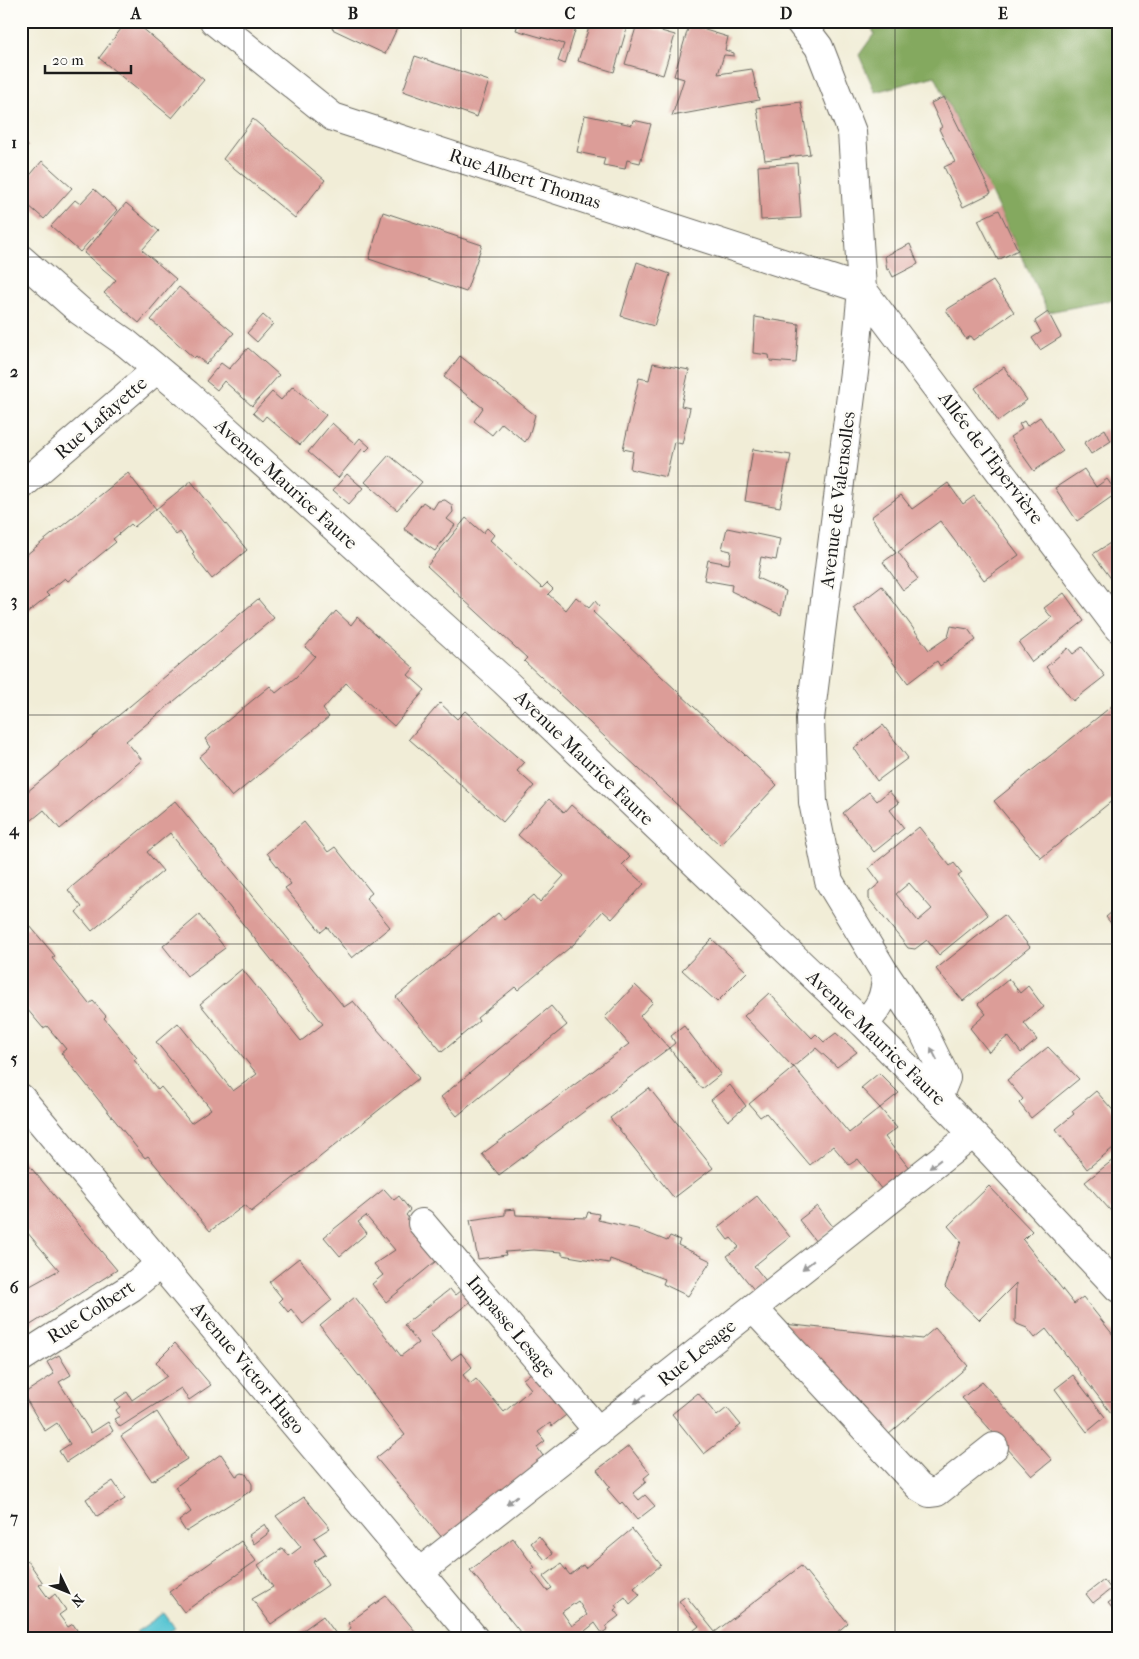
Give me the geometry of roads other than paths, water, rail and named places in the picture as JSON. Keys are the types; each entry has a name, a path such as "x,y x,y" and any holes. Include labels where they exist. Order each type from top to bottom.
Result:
{"street":[{"name":"Rue Albert Thomas","path":"214,21 333,117 862,289"},
{"name":"Avenue de Valensolles","path":"800,21 819,47 852,132 862,289 856,364 810,719 813,802 829,880 886,975 921,1027 946,1078 938,1098"},
{"name":"Avenue Maurice Faure","path":"21,259 80,311 126,343 157,369 504,681 864,1024 973,1134 1118,1288"},
{"name":"Allée de l'Epervière","path":"862,289 1118,628"},
{"name":"Rue Lafayette","path":"21,486 157,369"},
{"path":"864,1024 874,1014 885,994 886,975"},
{"name":"Avenue Victor Hugo","path":"21,1098 474,1638"},
{"name":"Rue Lesage","path":"420,1572 973,1134"},
{"name":"Impasse Lesage","path":"422,1223 599,1432"},
{"name":"Rue Colbert","path":"21,1358 132,1287 160,1264"},
{"path":"753,1308 920,1487 929,1493 937,1492 994,1447"}],"water":[{"path":"164,1613 175,1628 160,1638 138,1638 139,1635 136,1632"}]}
